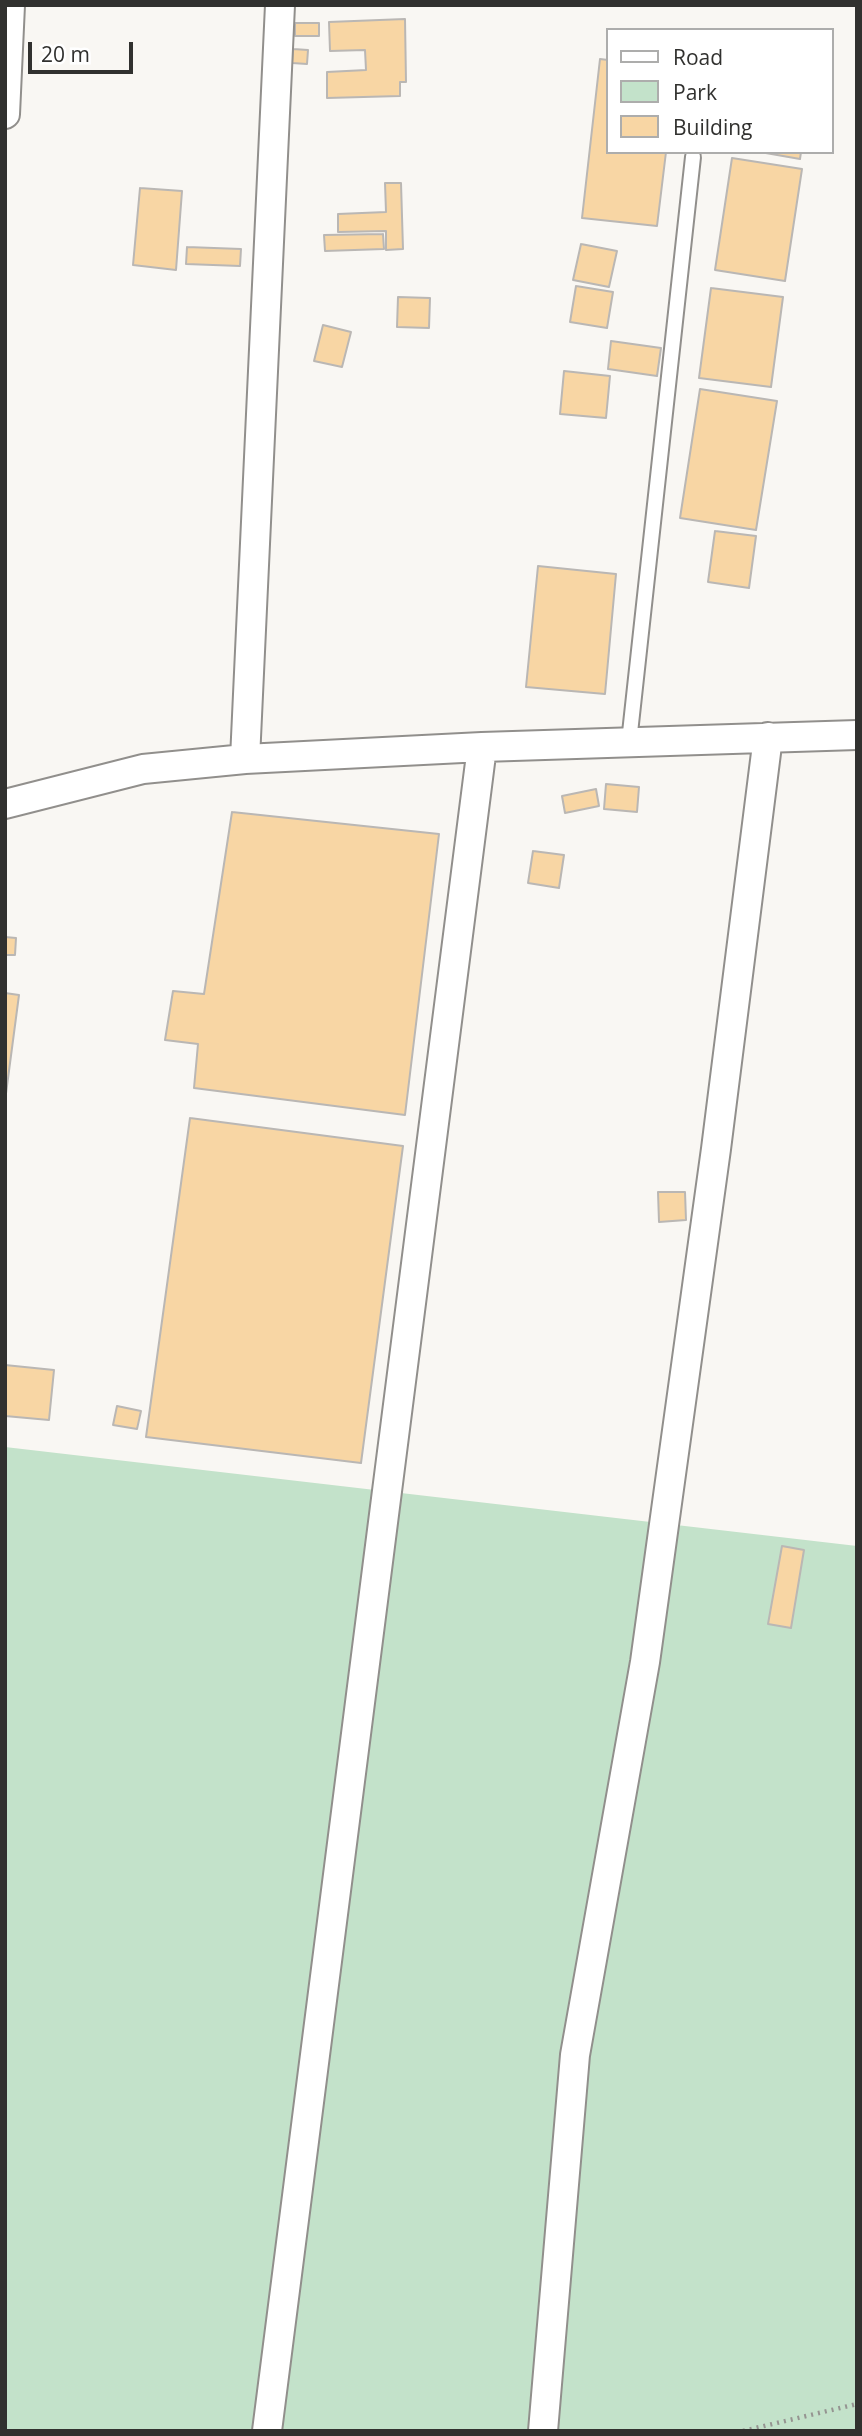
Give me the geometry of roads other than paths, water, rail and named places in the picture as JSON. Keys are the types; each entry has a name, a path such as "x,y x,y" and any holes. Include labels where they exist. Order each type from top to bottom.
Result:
{"street":[{"path":"5,114 10,5"},
{"path":"245,759 280,5"},
{"path":"5,804 144,769 245,759 482,747 857,735"},
{"path":"543,2431 575,2054 645,1662 714,1163 768,737"},
{"path":"267,2431 482,747"}],"lane":[{"path":"629,742 693,158"}]}
